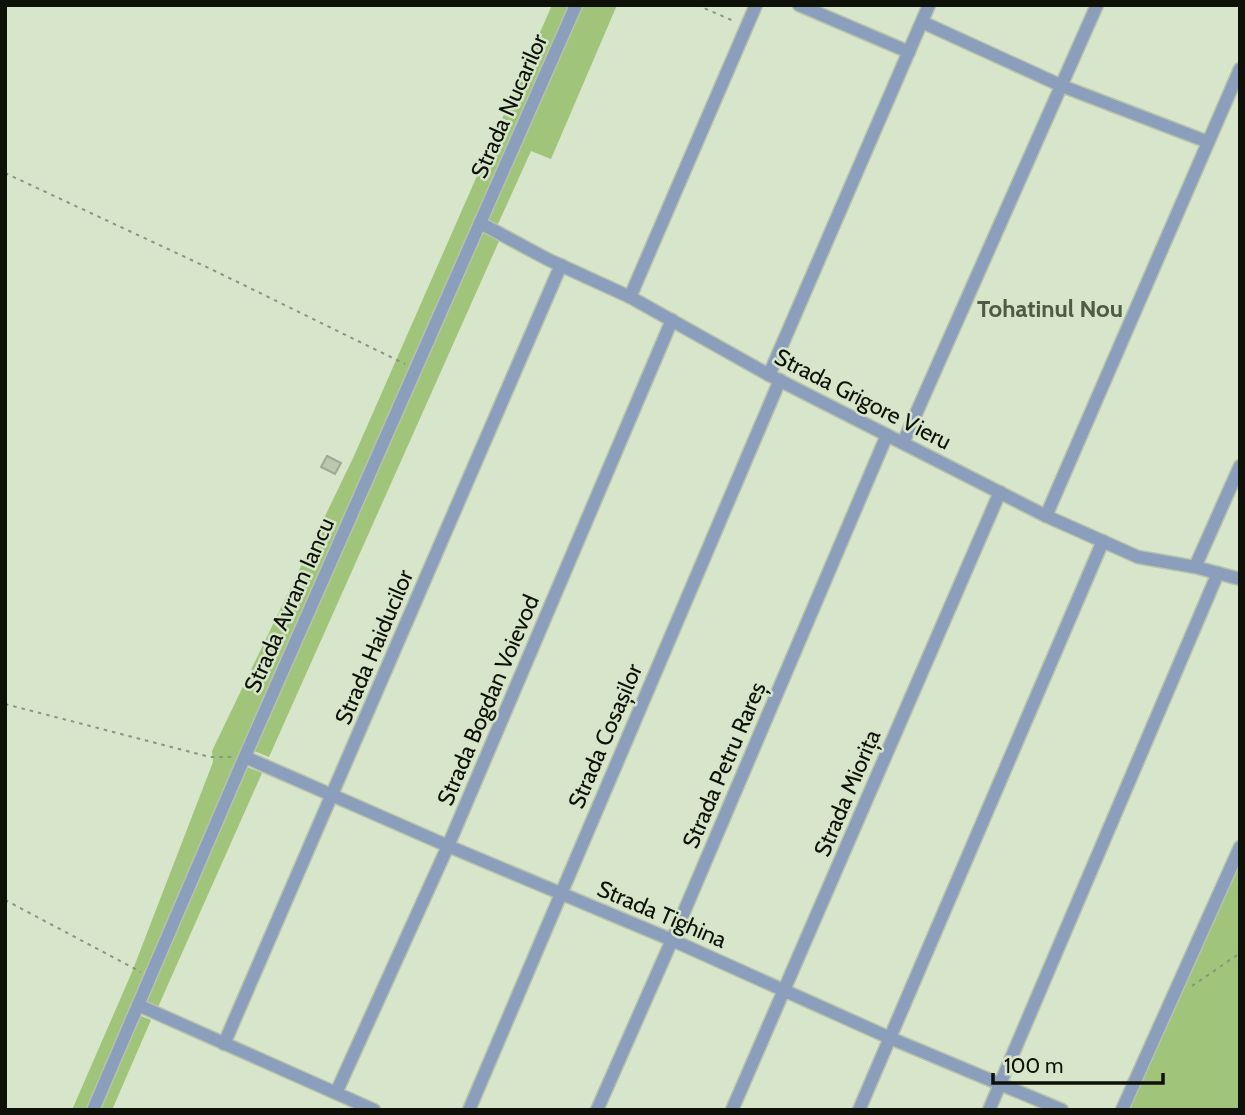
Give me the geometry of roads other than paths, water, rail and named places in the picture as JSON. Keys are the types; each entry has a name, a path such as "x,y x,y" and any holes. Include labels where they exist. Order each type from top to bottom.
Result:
{"street":[{"name":"Strada Nucarilor","path":"480,223 576,5"},
{"path":"630,297 756,5"},
{"path":"799,5 909,52"},
{"name":"Strada Cosașilor","path":"470,1110 929,5"},
{"path":"903,443 1097,5"},
{"path":"922,22 1062,86 1208,142"},
{"path":"1046,516 1239,71"},
{"name":"Strada Grigore Vieru","path":"480,223 630,297 775,377 1046,516 1138,557 1195,567 1240,579"},
{"name":"Strada Avram Iancu","path":"93,1110 480,223"},
{"name":"Strada Haiducilor","path":"224,1044 561,265"},
{"name":"Strada Bogdan Voievod","path":"336,1093 448,846 672,320"},
{"name":"Strada Petru Rareș","path":"597,1110 887,435"},
{"path":"1195,567 1240,466"},
{"name":"Strada Miorița","path":"732,1110 1000,492"},
{"path":"859,1110 1103,541"},
{"path":"989,1110 1218,573"},
{"name":"Strada Tighina","path":"245,757 672,940 890,1038 1062,1110"},
{"path":"1122,1110 1240,847"},
{"path":"138,1005 374,1110"}],"district":[{"name":"Tohatinul Nou","path":"1050,309"}]}
